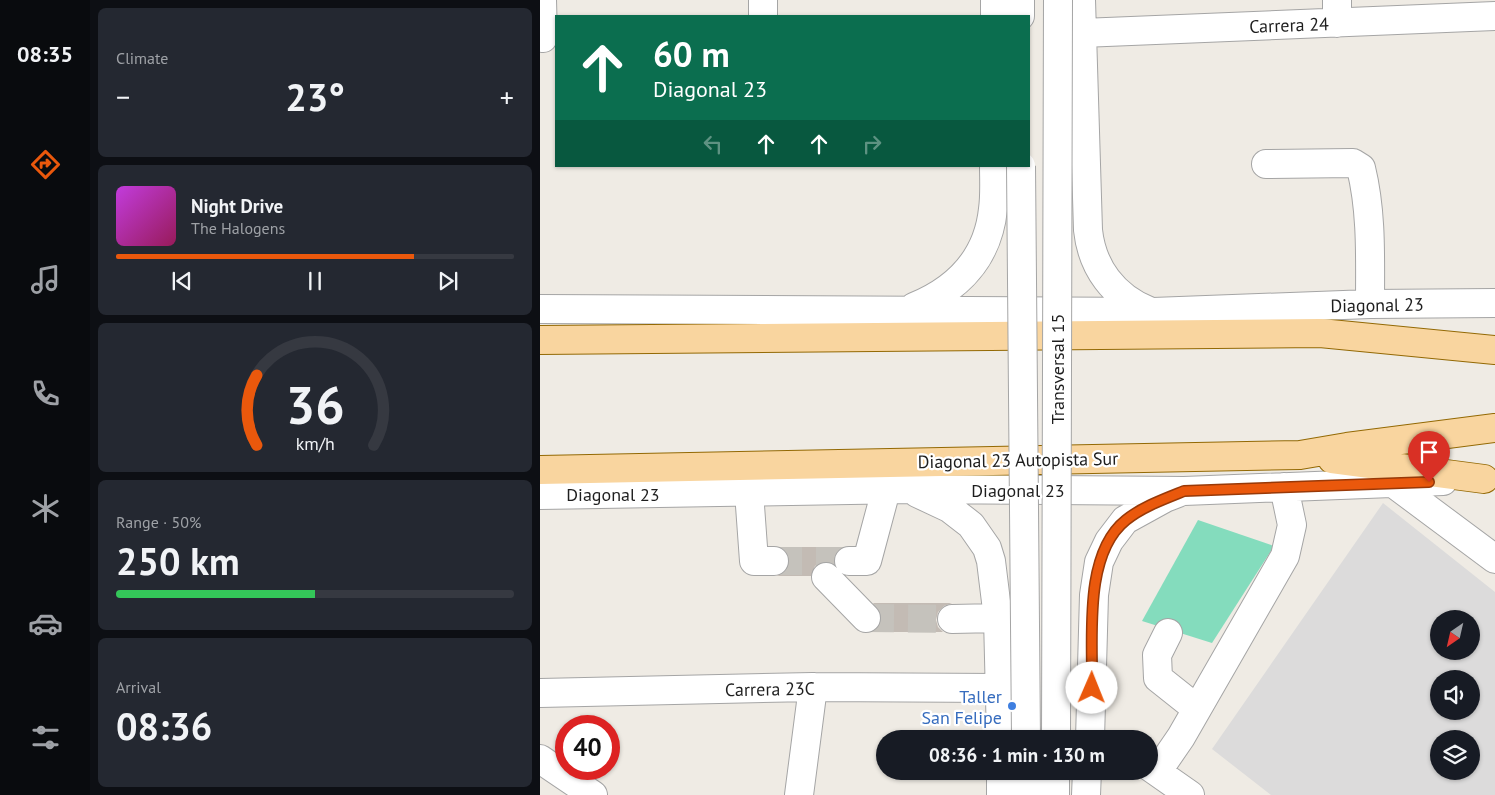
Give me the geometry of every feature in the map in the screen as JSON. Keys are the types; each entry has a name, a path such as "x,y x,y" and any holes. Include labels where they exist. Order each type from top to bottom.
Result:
{"main road":[{"path":"540,340 1320,333 1495,350"},
{"name":"Diagonal 23 Autopista Sur","path":"540,470 1300,455 1495,428"},
{"path":"1300,455 1489,479"}],"street":[{"path":"542,0 546,38"},
{"path":"763,0 763,15"},
{"path":"995,0 995,15"},
{"path":"1020,0 1020,15"},
{"name":"Transversal 15","path":"1056,730 1058,0"},
{"path":"1081,0 1088,230 1091,248 1097,265 1113,288 1133,303 1153,312"},
{"name":"Carrera 24","path":"1082,33 1337,11 1495,16"},
{"path":"1266,164 1353,163 1361,168 1366,189 1371,256 1370,304"},
{"path":"909,310 933,300 948,290 963,276 977,257 986,239 992,218 994,167"},
{"name":"Transversal 15","path":"1022,167 1026,730"},
{"name":"Diagonal 23","path":"540,309 1153,312 1370,304 1495,303"},
{"name":"Diagonal 23","path":"540,495 898,489 1184,491 1489,479"},
{"path":"1393,483 1495,559"},
{"path":"1158,765 1181,737 1285,556 1292,525 1284,487"},
{"path":"848,561 867,561 898,489 949,508 971,525 980,536 991,561 998,618 1001,730"},
{"path":"1097,730 1094,595 1097,570 1102,552 1126,520 1165,498 1184,491"},
{"path":"749,492 754,561 774,561"},
{"path":"826,576 866,618"},
{"path":"952,619 998,618"},
{"path":"1168,633 1156,655 1158,678 1198,708"},
{"path":"799,795 813,687"},
{"name":"Carrera 23C","path":"540,693 813,687 1000,688"},
{"path":"540,759 593,795"},
{"path":"1158,773 1190,795"},
{"path":"1001,780 1002,795"},
{"path":"1027,780 1027,795"},
{"path":"1055,795 1056,780"},
{"path":"1086,795 1087,780"}],"shaded area":[{"path":"1383,503 1495,592 1495,795 1271,795 1212,749"}],"green space":[{"path":"1198,520 1274,546 1212,643 1142,621"}],"building":[{"path":"780,547 842,547 835,554 834,564 822,562 815,566 811,576 776,576 782,574 787,569 790,561 787,553"},
{"path":"873,603 952,603 944,606 938,612 936,620 938,627 943,632 872,632 877,629 881,622 881,614"}],"tunnel":[{"path":"774,561 849,561"},
{"path":"866,618 952,619"}],"place":[{"name":"Taller San Felipe","path":"1012,706"}],"route":[{"path":"1092,688 1094,584 1102,552 1126,520 1165,498 1184,491 1429,482"}]}
